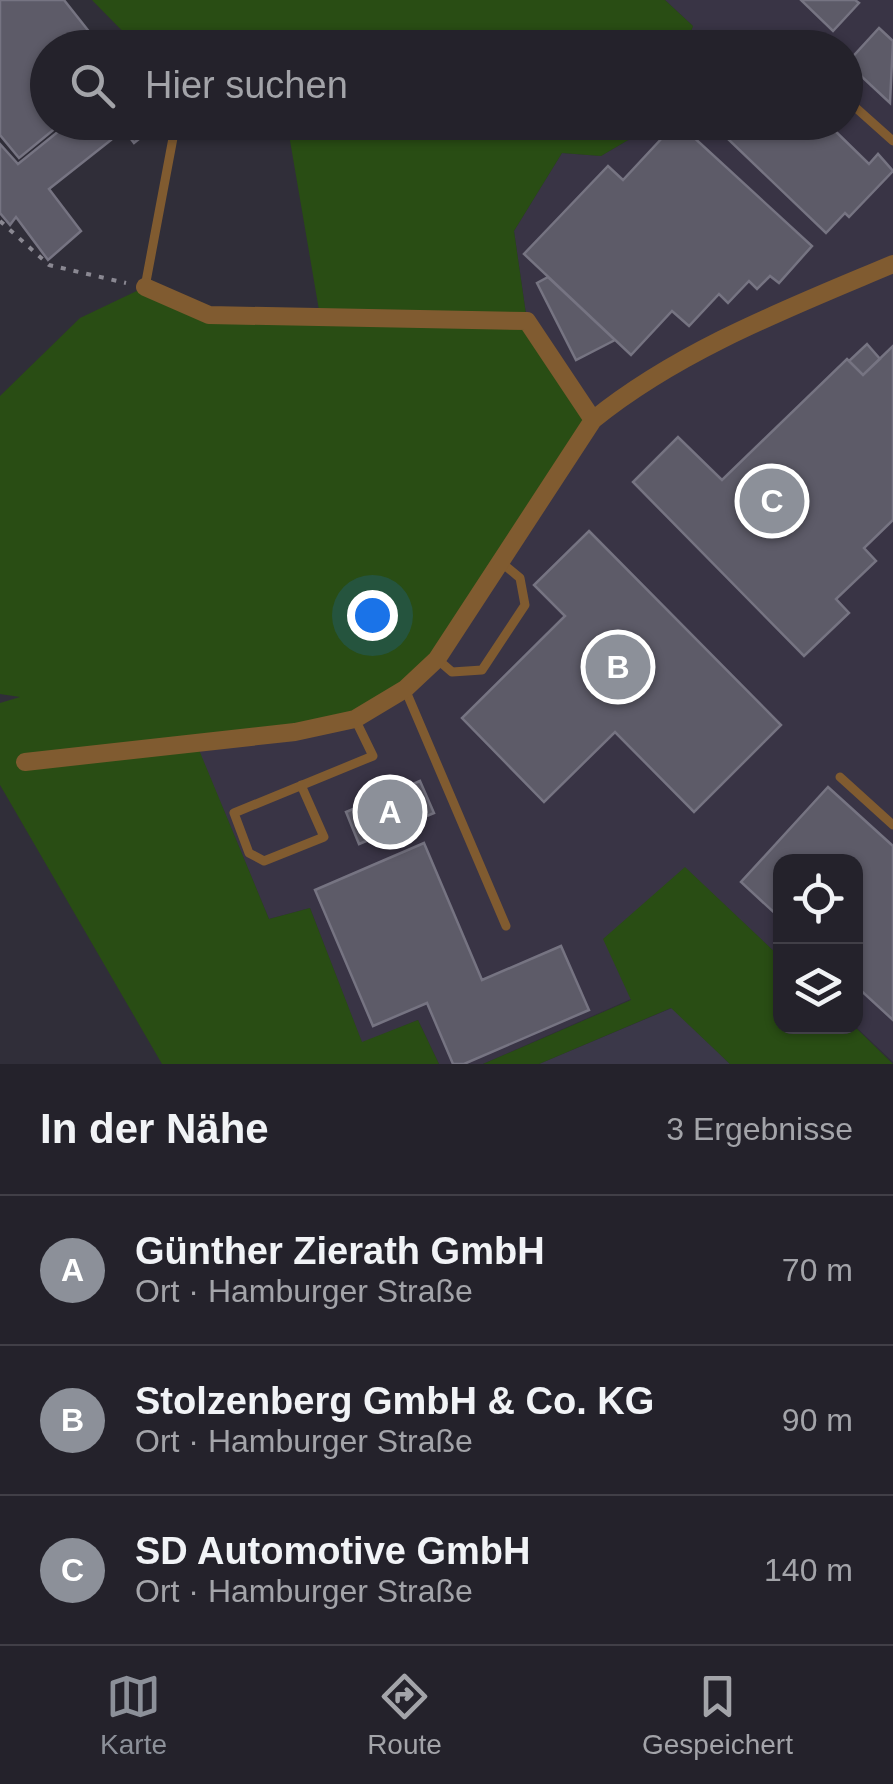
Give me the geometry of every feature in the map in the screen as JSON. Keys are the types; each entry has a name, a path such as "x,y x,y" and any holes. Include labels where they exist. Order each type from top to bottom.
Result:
{"street":[{"path":"25,762 295,732 355,719 404,689 437,659 594,420 625,394 773,315 893,264"},
{"path":"145,287 209,315 528,321 594,420"}],"lane":[{"path":"863,114 893,141"},
{"path":"145,287 173,140"},
{"path":"437,659 452,672 482,670 525,605 520,578 502,563"},
{"path":"404,689 506,926"},
{"path":"301,785 324,837 264,861 249,853 234,812 301,785 374,756 355,719"},
{"path":"840,776 893,825"}],"path":[{"path":"0,221 48,266 145,287"}],"shaded area":[{"path":"665,0 893,0 893,1062 863,1034 863,854 773,854 773,950 685,868 631,999 483,1064 439,1064 418,1020 362,1043 310,908 269,919 196,744 527,321 514,231 562,153 601,156 628,140 863,140 863,30 691,30 693,26"},
{"path":"672,1008 730,1064 539,1064"}],"green space":[{"path":"92,0 665,0 693,26 692,30 121,30"},
{"path":"290,140 628,140 601,156 562,153 514,231 527,321 593,420 437,659 355,719 197,745 269,919 310,908 362,1042 418,1020 439,1064 162,1064 0,785 0,703 20,697 0,694 0,396 80,318 145,287 209,315 320,316"},
{"path":"685,867 773,950 773,1034 862,1034 893,1064 730,1064 671,1008 539,1064 483,1064 631,1000 603,939"}],"building":[{"path":"0,0 64,0 88,30 30,30 30,140 41,140 19,158 0,135"},
{"path":"801,0 859,3 832,30"},
{"path":"879,28 893,41 890,103 863,78 863,46"},
{"path":"48,140 111,140 49,189 81,231 48,260 16,217 10,225 0,213 0,144 18,164"},
{"path":"660,140 697,140 812,246 779,283 770,276 757,289 749,281 728,303 719,294 689,326 672,311 631,355 524,254 608,166 623,180"},
{"path":"729,140 844,140 869,164 878,154 893,171 849,217 845,213 826,233"},
{"path":"548,277 615,340 576,360 537,283"},
{"path":"867,344 880,359 863,375 849,361"},
{"path":"893,346 893,520 864,548 876,561 836,599 849,613 804,656 633,482 678,437 722,480 847,359 863,375"},
{"path":"589,531 781,725 694,812 615,732 544,802 462,718 565,616 534,585"},
{"path":"420,781 434,813 359,844 346,812"},
{"path":"828,787 893,846 893,1020 863,992 863,854 773,854 773,912 741,882"},
{"path":"424,843 482,980 561,946 589,1010 464,1064 453,1064 427,1003 373,1026 315,890"}],"place":[{"name":"SD Automotive GmbH","path":"772,501"},
{"name":"Stolzenberg GmbH & Co. KG","path":"618,667"},
{"name":"Günther Zierath GmbH","path":"390,812"}]}
